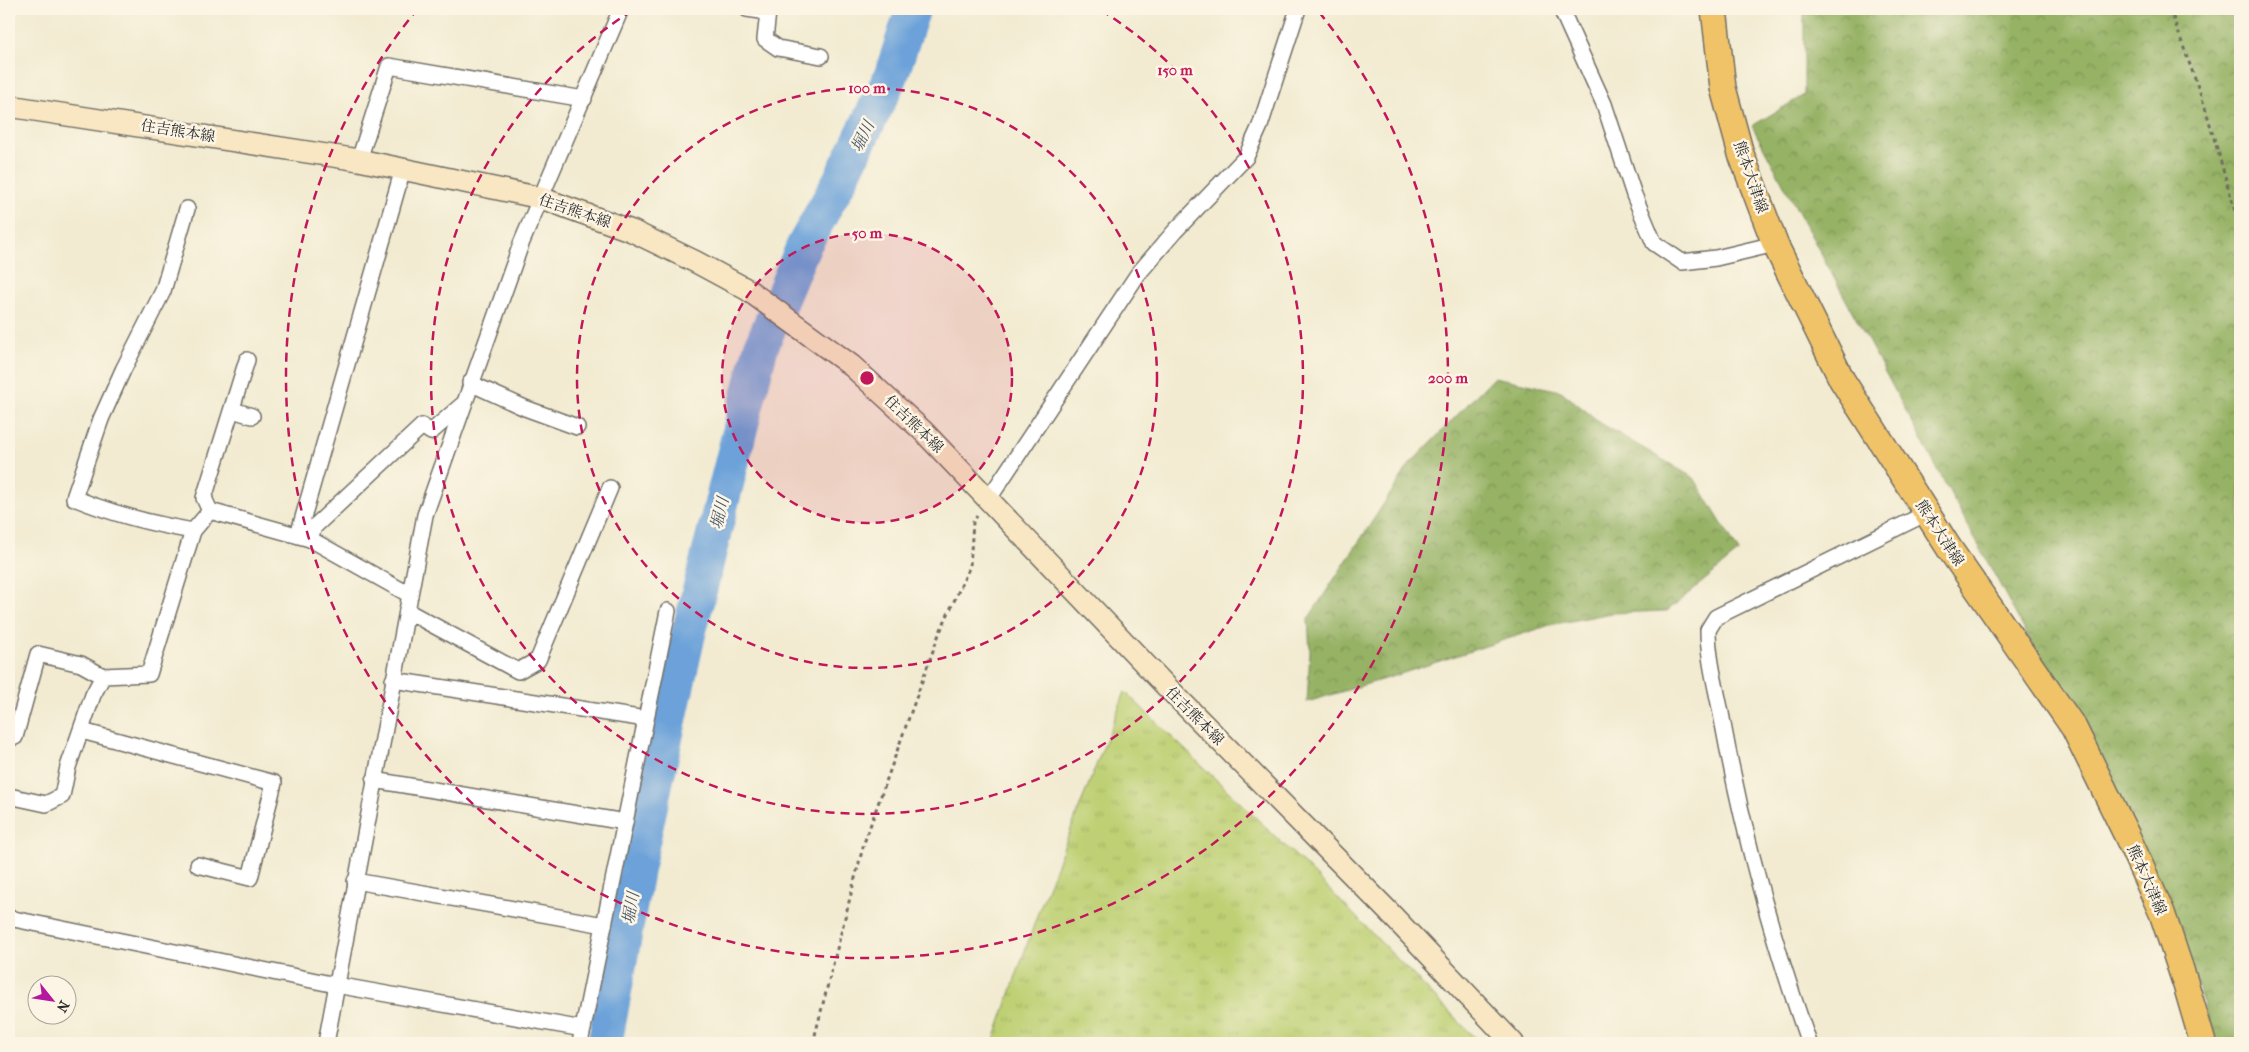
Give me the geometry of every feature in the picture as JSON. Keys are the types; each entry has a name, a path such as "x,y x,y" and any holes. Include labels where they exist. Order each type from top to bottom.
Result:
{"main road":[{"name":"熊本大津線","path":"1714,9 1724,88 1741,154 1775,244 1842,380 1927,513 2074,728 2128,838 2162,913 2186,984 2202,1043"},
{"name":"住吉熊本線","path":"9,106 359,160 541,198 632,231 748,290 852,366 923,430 1165,685 1380,903 1513,1043"}],"street":[{"path":"326,1043 425,515 470,383 521,244 621,9"},
{"path":"747,9 768,12 765,39 778,48 820,56"},
{"path":"988,500 1138,274 1175,231 1246,157 1260,126 1298,9"},
{"path":"1561,9 1604,104 1634,195 1654,243 1682,262 1716,258 1775,244"},
{"path":"359,160 389,66 584,99"},
{"path":"304,537 403,169"},
{"path":"187,209 163,291 123,370 101,419 74,498 108,512 160,526 193,531"},
{"path":"247,360 233,410 204,498 210,511 304,537 410,595"},
{"path":"470,383 525,408 577,427"},
{"path":"304,537 422,426 431,432 463,404"},
{"path":"233,410 252,416"},
{"path":"407,611 518,671 538,660 610,488"},
{"path":"16,737 38,654 81,664 103,676 149,674 193,531 210,511"},
{"path":"1809,1043 1774,941 1742,816 1732,771 1708,630 1716,617 1927,513"},
{"path":"9,918 582,1036 668,611"},
{"path":"9,796 46,804 62,796 68,767 82,732 93,695 103,676"},
{"path":"393,680 646,719"},
{"path":"82,732 274,783 250,878 198,865"},
{"path":"374,780 625,822"},
{"path":"355,882 604,925"}],"path":[{"path":"2170,9 2205,107 2240,228"},
{"path":"812,1043 864,843 939,634 970,566 974,522 988,500"},
{"path":"1297,1043 1308,1043"}],"green space":[{"path":"1828,9 2240,9 2240,1043 2220,1043 2216,1038 2154,870 1752,126 1804,95 1804,14"},
{"path":"1494,377 1561,391 1602,424 1694,478 1739,552 1667,611 1611,613 1550,625 1391,677 1307,702 1310,652 1308,619 1410,464"},
{"path":"1125,692 1306,866 1480,1043 993,1043 1039,910"}],"waterway":[{"name":"堀川","path":"605,1043 637,867 688,636 761,347 803,247 840,180 891,76 913,9"}]}
